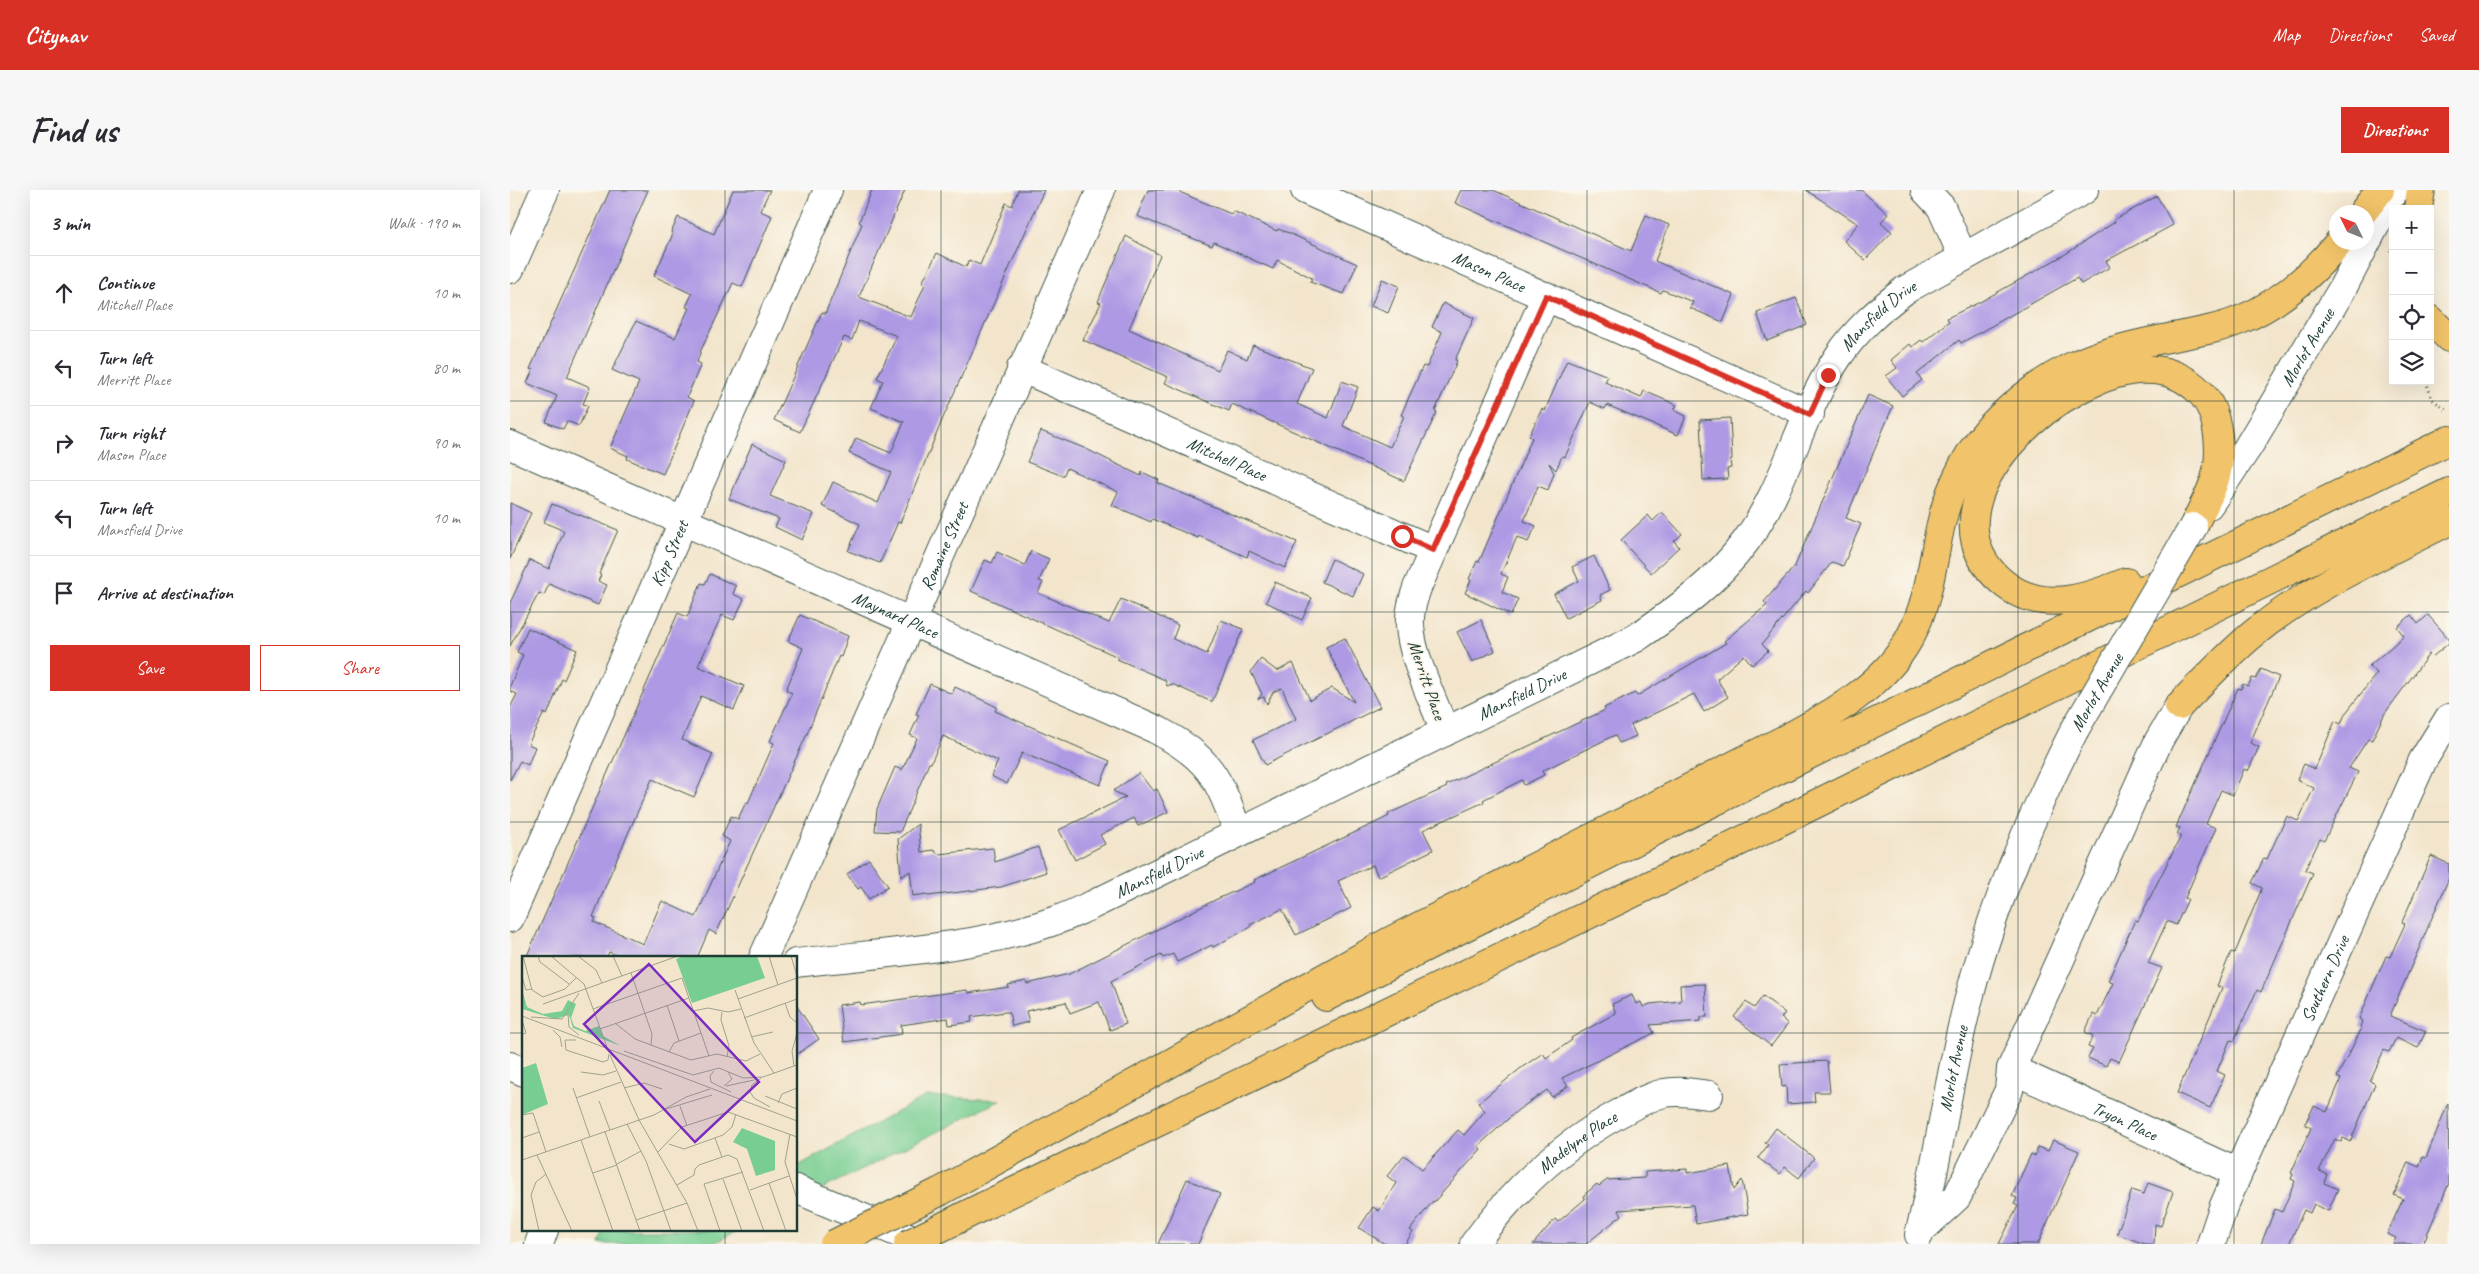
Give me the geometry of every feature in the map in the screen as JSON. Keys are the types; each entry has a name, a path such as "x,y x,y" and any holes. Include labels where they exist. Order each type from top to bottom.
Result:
{"highway":[{"path":"2368,205 2380,190"},
{"path":"2419,205 2421,190"},
{"path":"941,1191 1390,940 1787,738 1846,703 1870,685 1891,665 1909,640 1921,614 1941,522 1950,494 1961,470 1977,443 1998,419 2049,378 2076,363 2110,351 2216,328 2262,310 2304,280 2332,250"},
{"path":"2434,323 2449,338"},
{"path":"2194,527 2214,481 2218,437 2215,416 2204,397 2192,384 2174,375 2153,370 2131,371 2086,386 2062,399 2038,416 2016,437 1984,480 1977,499 1974,521 1975,538 1981,556 1990,570 2017,592 2036,600 2055,602 2094,595 2305,512"},
{"path":"834,1244 1676,820 2449,440"},
{"path":"908,1244 1704,859 2449,492"},
{"path":"2179,706 2254,633 2284,612 2315,591 2449,521"},
{"path":"923,1244 984,1206"}],"street":[{"path":"510,270 545,190"},
{"name":"Kipp Street","path":"510,918 828,190"},
{"name":"Romaine Street","path":"764,956 1021,368 1101,190"},
{"name":"Mason Place","path":"1305,190 1810,414"},
{"path":"1925,190 1941,207 1963,257"},
{"name":"Mansfield Drive","path":"798,963 970,941 1010,934 1054,921 1636,638 1692,600 1722,572 1747,540 1766,509 1831,369 1858,331 1879,310 1905,290 2084,190"},
{"name":"Morlot Avenue","path":"1918,1238 1955,1060 1984,944 2025,832 2074,731 2194,527 2248,447 2321,324 2364,249 2394,190"},
{"name":"Merritt Place","path":"1446,732 1414,646 1410,626 1411,608 1433,550 1546,296"},
{"name":"Mitchell Place","path":"1021,368 1433,550"},
{"name":"Maynard Place","path":"510,445 1177,740 1196,755 1212,772 1224,792 1238,833"},
{"path":"1918,1238 1957,1197 2009,1090 2011,1069 2159,740 2179,706"},
{"name":"Southern Drive","path":"2211,1244 2238,1173 2422,760 2449,718"},
{"path":"510,1066 522,1071"},
{"name":"Tryon Place","path":"2011,1069 2238,1173"},
{"name":"Madelyne Place","path":"1474,1244 1512,1198 1541,1169 1572,1143 1605,1121 1642,1100 1664,1093 1686,1091 1709,1095"},
{"path":"798,1190 923,1244"},
{"path":"538,1244 543,1232"}],"path":[{"path":"2427,385 2432,399 2446,410"}],"green space":[{"path":"926,1096 1001,1100 798,1201 798,1166"},
{"path":"604,1232 735,1232 712,1244 600,1244"}],"building":[{"path":"610,190 648,190 567,377 590,387 583,404 588,406 579,426 567,421 563,429 546,422 557,396 527,383 533,370 530,369"},
{"path":"733,190 770,190 760,211 772,216 742,287 733,283 701,350 697,362 701,364 687,397 694,401 663,474 627,459 628,456 610,448 639,382 612,370 636,321 675,338 689,308 686,307 692,294 654,276 673,234 671,233 678,217 714,234"},
{"path":"872,190 905,190 859,297 911,317 925,284 922,283 937,253 966,267 969,260 980,265 1006,203 1012,206 1018,190 1044,190 943,418 900,523 898,522 880,563 848,551 860,524 822,506 833,482 878,503 891,472 849,453 856,438 891,453 904,422 871,408 883,381 877,378 897,336 859,321 852,340 844,337 800,432 774,420 822,312 825,314 862,224 859,222"},
{"path":"1148,190 1175,190 1231,214 1233,211 1277,231 1278,229 1289,233 1357,264 1344,294 1310,282 1312,278 1277,260 1273,269 1214,242 1212,246 1137,216"},
{"path":"1461,190 1493,190 1631,251 1646,215 1669,225 1655,261 1734,295 1723,322 1690,308 1693,302 1663,290 1661,293 1455,203"},
{"path":"1806,190 1861,190 1888,214 1881,222 1892,232 1865,260 1844,241 1858,224"},
{"path":"2157,196 2173,225 2106,261 2110,267 2081,284 2077,278 1961,343 1959,340 1917,374 1922,380 1902,396 1886,376 1897,368 1891,360 1910,344 1912,347 1921,340 1923,342 1949,321 1947,318 1980,302 2064,255 2115,222 2114,220"},
{"path":"1126,236 1160,255 1129,329 1218,370 1227,350 1247,359 1253,345 1312,368 1297,404 1328,418 1342,381 1358,387 1343,426 1390,447 1404,416 1401,415 1423,366 1427,367 1442,332 1432,327 1443,303 1474,318 1455,360 1457,361 1435,411 1437,412 1404,481 1232,404 1229,411 1165,383 1168,377 1083,340 1101,303 1098,302"},
{"path":"1382,279 1399,286 1388,313 1371,306"},
{"path":"1796,298 1807,325 1767,341 1757,313"},
{"path":"1567,360 1608,376 1605,382 1641,398 1644,391 1677,405 1674,410 1686,416 1678,435 1607,405 1605,409 1590,402 1565,457 1562,456 1556,470 1549,463 1554,473 1548,490 1538,486 1524,521 1536,526 1528,542 1517,537 1501,574 1508,577 1502,592 1518,599 1511,615 1465,593 1471,580 1469,579 1477,561 1479,562 1532,438 1529,436 1542,409 1545,411"},
{"path":"1868,395 1893,406 1846,518 1861,524 1843,566 1832,562 1808,593 1806,591 1762,644 1768,651 1752,665 1744,655 1717,679 1728,697 1704,712 1694,694 1631,725 1636,736 1619,743 1615,735 1542,771 1544,775 1524,785 1522,780 1483,800 1484,802 1423,830 1433,850 1378,877 1373,865 1338,881 1351,908 1296,935 1282,909 1213,947 1212,945 1177,962 1173,954 1163,958 1161,955 1111,981 1126,1024 1110,1030 1099,1002 1070,1013 1066,1002 1026,1011 1029,1022 1012,1026 1009,1012 1005,1012 971,1017 972,1022 949,1025 948,1018 901,1025 902,1034 844,1042 839,1005 860,1002 861,1005 967,990 968,993 1009,987 1008,985 1026,981 1027,984 1069,974 1215,900 1255,882 1254,880 1447,787 1446,785 1599,713 1605,710 1604,708 1635,693 1637,696 1726,643 1724,641 1767,605 1764,602 1795,566"},
{"path":"1730,418 1732,459 1730,460 1731,468 1727,469 1728,479 1703,480 1700,420"},
{"path":"1041,431 1084,448 1141,476 1142,472 1159,480 1158,483 1297,542 1285,568 1249,551 1247,557 1199,536 1198,538 1152,519 1151,522 1112,505 1118,492 1067,468 1063,476 1027,462"},
{"path":"752,444 786,460 770,496 814,514 802,540 775,527 779,519 729,499"},
{"path":"510,503 531,513 510,559"},
{"path":"552,504 618,530 599,574 601,575 598,581 607,585 598,605 549,584 544,595 539,593 510,646 510,603 530,560 549,569 564,531 544,522"},
{"path":"1662,512 1682,534 1674,541 1679,547 1651,573 1621,540 1648,515 1653,521"},
{"path":"1031,551 1049,559 1039,581 1043,582 1038,593 1109,623 1121,599 1178,625 1173,639 1207,654 1221,620 1243,629 1212,702 1172,684 1167,686 1165,680 1117,659 1118,657 971,591 985,560 992,563 997,552 1025,565"},
{"path":"1594,556 1610,590 1600,595 1602,600 1566,618 1554,594 1579,581 1572,567"},
{"path":"1332,559 1363,574 1353,596 1322,582"},
{"path":"710,574 736,586 733,594 744,599 734,620 722,615 698,666 744,686 734,710 701,696 682,740 713,754 694,797 652,779 593,917 596,918 594,922 643,944 662,901 696,917 730,841 722,836 731,816 738,819 746,802 748,803 774,743 770,741 792,693 786,690 803,648 788,641 800,615 848,636 841,657 839,656 807,734 716,934 709,930 698,956 618,956 609,952 607,956 527,956 678,613 687,617 701,583 705,584"},
{"path":"1275,582 1312,598 1302,620 1266,602"},
{"path":"2411,615 2418,624 2428,615 2449,639 2449,643 2432,657 2429,654 2385,713 2372,740 2368,739 2349,768 2358,772 2324,841 2320,839 2305,870 2313,873 2261,992 2257,990 2234,1041 2230,1040 2217,1071 2225,1075 2210,1108 2177,1093 2222,988 2217,986 2231,952 2235,953 2262,888 2252,883 2264,858 2267,859 2287,816 2298,821 2314,788 2297,780 2304,764 2315,769 2335,721 2341,724 2345,714 2377,673 2369,666 2404,636 2397,627"},
{"path":"1481,620 1495,651 1472,662 1457,632"},
{"path":"528,628 577,650 547,715 544,713 528,744 535,747 528,765 520,761 510,780 510,708 517,694 510,691 510,686 523,655 517,652"},
{"path":"1345,638 1380,707 1265,765 1253,740 1296,719 1282,688 1273,692 1267,704 1264,697 1258,699 1262,694 1251,672 1261,659 1277,671 1293,663 1310,700 1332,688 1354,702 1326,647"},
{"path":"2261,669 2279,677 2250,743 2259,747 2248,771 2244,769 2233,795 2221,790 2206,824 2216,828 2185,898 2188,899 2176,925 2167,921 2148,963 2162,968 2119,1062 2110,1058 2106,1066 2088,1058 2093,1049 2088,1047 2093,1036 2085,1032 2093,1014 2097,1016 2113,983 2108,981 2135,920 2138,921 2181,836 2177,834 2180,828 2176,827 2238,688 2241,689 2243,684 2248,686 2252,678 2256,679"},
{"path":"930,684 952,694 955,687 997,707 995,711 1110,761 1100,785 1022,753 1007,784 991,776 998,761 943,736 931,763 929,763 900,832 875,831 877,809 895,767 902,770 917,738 910,735 919,715 916,714"},
{"path":"1139,773 1153,791 1157,789 1168,812 1138,826 1134,818 1100,835 1105,844 1075,860 1059,830 1126,797 1113,791"},
{"path":"918,824 921,852 933,850 939,854 993,848 995,862 1038,847 1046,872 1001,887 928,896 927,894 913,896 910,871 901,877 898,839"},
{"path":"2431,856 2449,864 2449,878 2390,1016 2426,1031 2418,1048 2396,1038 2389,1052 2384,1050 2370,1081 2375,1084 2350,1142 2343,1138 2341,1142 2335,1139 2319,1171 2327,1174 2324,1183 2338,1189 2328,1211 2314,1204 2310,1213 2304,1210 2289,1244 2261,1244 2275,1209 2282,1212 2295,1181 2291,1179 2293,1174 2291,1173 2311,1128 2305,1124 2314,1106 2327,1112 2341,1079 2337,1077 2362,1028 2360,1027 2362,1021 2359,1019 2386,956 2390,957 2405,924 2402,922"},
{"path":"869,859 888,886 869,899 861,887 858,889 847,874"},
{"path":"1705,984 1707,1017 1701,1017 1701,1021 1650,1025 1654,1033 1562,1078 1568,1086 1552,1097 1547,1090 1518,1110 1478,1146 1481,1149 1433,1201 1410,1230 1413,1232 1405,1244 1385,1244 1359,1228 1373,1207 1379,1211 1396,1183 1387,1176 1404,1155 1422,1169 1458,1130 1464,1135 1485,1111 1478,1103 1521,1068 1543,1053 1546,1058 1572,1040 1571,1038 1616,1013 1612,1004 1632,995 1636,1004 1641,1002 1643,1007 1650,1004 1681,1001 1680,985"},
{"path":"1763,996 1785,1013 1781,1018 1788,1024 1771,1046 1734,1017 1746,1002 1754,1008"},
{"path":"798,1008 819,1039 798,1054"},
{"path":"1827,1061 1830,1092 1814,1092 1815,1102 1787,1104 1786,1086 1782,1087 1780,1064"},
{"path":"2448,1103 2449,1183 2423,1244 2393,1244 2396,1238 2387,1234 2403,1199 2394,1195 2408,1162 2419,1167 2423,1157 2426,1158"},
{"path":"1776,1128 1814,1158 1799,1178 1785,1167 1780,1174 1758,1158 1768,1145 1765,1143"},
{"path":"2053,1140 2079,1151 2038,1244 1999,1244 2018,1206 2014,1204 2017,1198 2012,1196 2031,1154 2035,1156 2038,1147 2048,1151"},
{"path":"1730,1166 1734,1190 1742,1180 1748,1214 1696,1224 1693,1205 1618,1210 1622,1215 1586,1244 1533,1244 1555,1219 1558,1222 1585,1199 1584,1195 1597,1184 1599,1186 1607,1180 1645,1178 1645,1172 1687,1169 1687,1173"},
{"path":"1187,1179 1220,1194 1198,1244 1158,1244"},
{"path":"2148,1183 2173,1192 2161,1226 2155,1224 2154,1244 2145,1244 2117,1234 2132,1190 2144,1194"}],"route":[{"path":"1402,536 1433,550 1546,296 1810,414 1828,375"}]}
